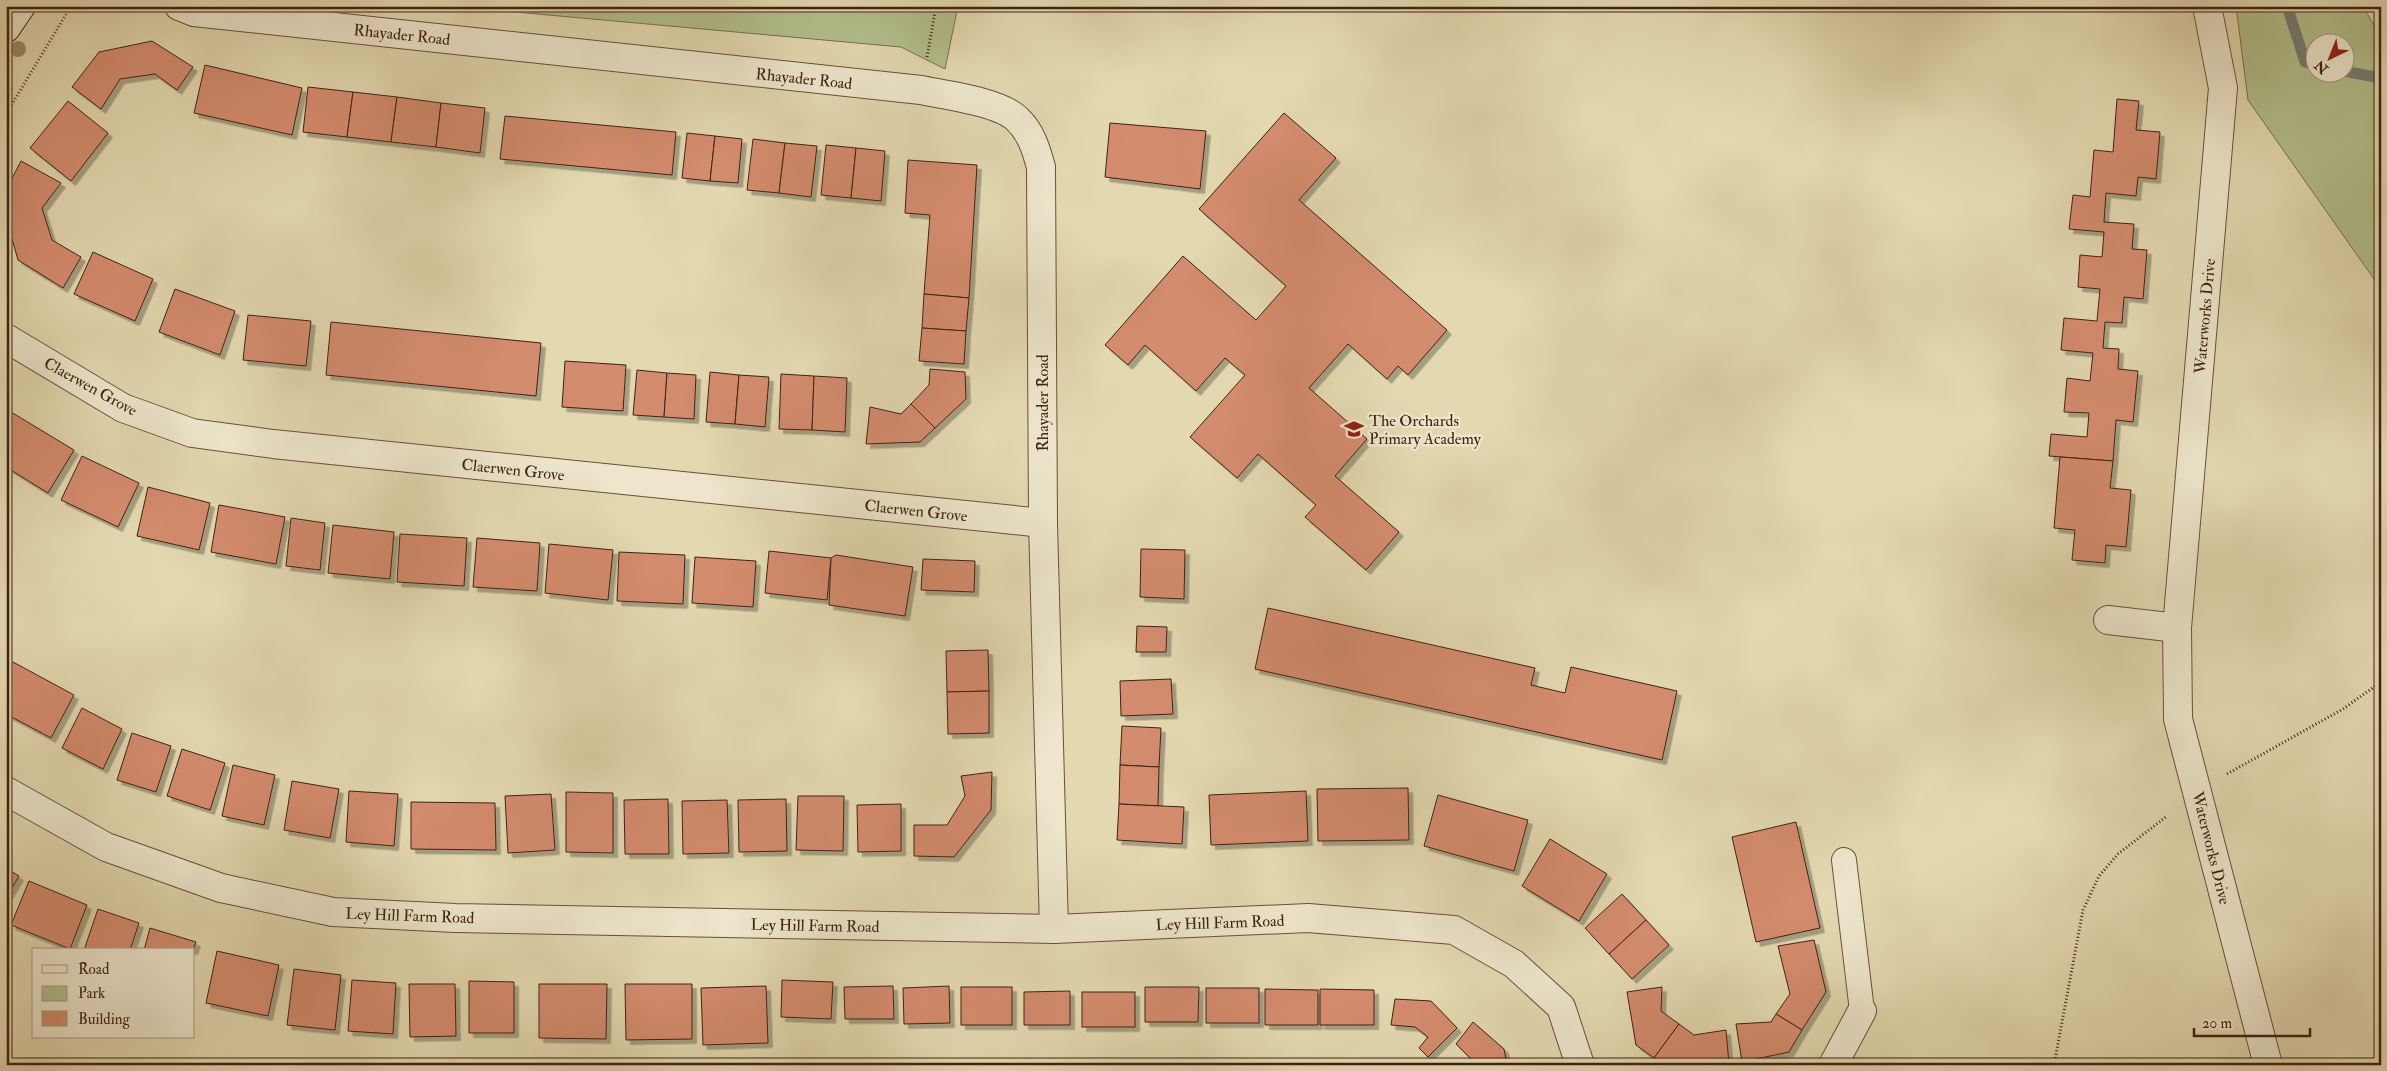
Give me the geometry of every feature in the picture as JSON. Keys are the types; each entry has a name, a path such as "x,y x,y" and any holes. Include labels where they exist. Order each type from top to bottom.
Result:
{"street":[{"path":"6,28 21,6"},
{"name":"Rhayader Road","path":"179,6 194,12 921,90 989,104 1017,118 1035,142 1041,167 1043,523 1054,929"},
{"name":"Waterworks Drive","path":"2207,6 2223,88 2177,628 2178,719 2268,1065"},
{"name":"Claerwen Grove","path":"6,338 123,408 192,433 293,446 1043,523"},
{"path":"2108,620 2177,628"},
{"name":"Ley Hill Farm Road","path":"6,791 106,847 220,888 333,912 475,918 1054,929 1308,918 1454,930 1514,964 1561,1007 1580,1065"},
{"path":"1833,1065 1862,1011"}],"lane":[{"path":"1844,860 1862,1011"}],"path":[{"path":"6,114 72,6"},
{"path":"921,90 936,6"},
{"path":"2054,1065 2083,910 2099,876 2118,854 2197,791 2343,708 2381,682"}],"green space":[{"path":"449,6 958,6 945,69 901,47"},
{"path":"2236,6 2363,6 2381,38 2381,289 2248,100"}],"building":[{"path":"152,41 193,67 177,90 155,74 120,79 101,109 72,87 99,52"},
{"path":"205,65 302,88 292,135 194,113"},
{"path":"308,87 353,92 347,137 303,132"},
{"path":"353,92 397,97 391,142 347,137"},
{"path":"397,97 441,103 436,147 391,142"},
{"path":"2117,99 2139,101 2136,130 2160,132 2156,179 2138,177 2136,196 2106,193 2104,222 2134,224 2132,249 2147,250 2143,299 2124,297 2122,323 2105,322 2103,348 2119,349 2118,369 2138,371 2133,422 2116,420 2113,461 2049,456 2051,434 2087,437 2089,413 2064,412 2067,378 2090,381 2093,353 2061,350 2064,318 2097,321 2100,289 2078,287 2080,255 2102,257 2104,232 2069,229 2073,195 2090,197 2094,150 2113,152"},
{"path":"68,101 108,133 71,181 30,148"},
{"path":"441,103 485,108 480,153 436,147"},
{"path":"1284,113 1336,158 1299,200 1447,330 1408,375 1398,366 1387,379 1348,344 1309,388 1367,439 1335,476 1399,532 1366,570 1305,517 1316,505 1258,454 1237,478 1190,437 1245,375 1225,358 1196,391 1145,345 1128,365 1105,345 1183,256 1256,320 1286,286 1199,209"},
{"path":"505,116 676,132 672,175 500,159"},
{"path":"1110,123 1206,131 1200,189 1105,177"},
{"path":"687,133 715,136 710,181 682,178"},
{"path":"715,136 742,139 738,183 710,181"},
{"path":"753,139 785,143 779,193 747,190"},
{"path":"785,143 817,146 811,197 779,193"},
{"path":"826,145 856,148 851,198 821,195"},
{"path":"856,148 885,151 881,201 851,198"},
{"path":"908,160 977,165 969,298 924,294 930,215 905,213"},
{"path":"21,161 61,183 42,208 52,240 81,257 63,288 18,260 6,217 6,190"},
{"path":"93,252 153,279 135,321 74,294"},
{"path":"175,289 235,311 220,355 159,332"},
{"path":"924,294 969,298 966,331 922,328"},
{"path":"248,315 311,321 306,366 243,360"},
{"path":"331,322 541,343 536,396 326,375"},
{"path":"922,328 966,331 964,364 919,361"},
{"path":"565,361 626,365 623,411 562,407"},
{"path":"930,369 965,372 966,399 935,428 911,404 929,385"},
{"path":"637,370 667,373 664,417 633,415"},
{"path":"710,372 739,375 735,424 706,422"},
{"path":"667,373 696,375 694,419 664,417"},
{"path":"781,374 814,376 812,430 779,429"},
{"path":"739,375 769,377 765,427 735,424"},
{"path":"814,376 847,378 845,432 812,430"},
{"path":"911,404 935,428 920,442 866,444 870,407 901,414"},
{"path":"6,409 74,450 48,493 6,467"},
{"path":"82,456 139,483 118,527 61,500"},
{"path":"2060,457 2113,461 2110,488 2131,490 2126,547 2106,545 2105,563 2072,560 2075,530 2054,528"},
{"path":"148,487 210,503 199,550 137,536"},
{"path":"219,505 285,517 276,564 211,552"},
{"path":"291,518 325,523 320,570 286,566"},
{"path":"333,525 394,532 390,579 328,573"},
{"path":"400,534 467,538 464,586 397,582"},
{"path":"477,538 540,543 537,591 473,587"},
{"path":"549,544 613,550 608,600 545,593"},
{"path":"1141,549 1185,550 1184,599 1140,597"},
{"path":"769,551 831,558 827,600 765,593"},
{"path":"619,552 685,555 683,604 617,601"},
{"path":"836,555 913,567 905,616 829,605 831,558"},
{"path":"695,557 756,561 753,607 692,603"},
{"path":"923,559 975,561 974,592 921,590"},
{"path":"1268,608 1535,668 1531,685 1565,693 1571,667 1677,691 1662,760 1255,669"},
{"path":"1137,626 1167,627 1166,652 1136,652"},
{"path":"988,650 989,691 947,692 946,651"},
{"path":"13,662 74,695 51,738 6,714 6,674"},
{"path":"1171,679 1173,714 1121,716 1120,681"},
{"path":"989,691 989,733 948,734 947,692"},
{"path":"82,708 122,729 103,769 62,748"},
{"path":"1122,726 1161,728 1159,767 1120,765"},
{"path":"132,733 171,746 156,792 117,780"},
{"path":"182,749 225,763 210,810 167,796"},
{"path":"233,765 275,775 264,825 222,816"},
{"path":"1120,765 1159,767 1158,806 1119,804"},
{"path":"992,772 991,810 954,857 914,856 914,825 947,825 965,796 961,776"},
{"path":"292,781 339,789 330,838 284,830"},
{"path":"1408,788 1409,840 1318,841 1317,789"},
{"path":"349,791 398,794 394,846 346,842"},
{"path":"1306,791 1308,841 1211,845 1209,795"},
{"path":"566,792 613,793 613,853 566,852"},
{"path":"551,794 555,850 508,853 505,796"},
{"path":"1438,795 1528,820 1514,871 1424,846"},
{"path":"798,796 844,796 843,851 796,850"},
{"path":"668,799 669,854 625,854 624,800"},
{"path":"786,799 787,851 739,852 738,800"},
{"path":"727,800 729,853 683,854 682,801"},
{"path":"411,802 495,803 496,850 411,849"},
{"path":"901,804 901,851 858,852 857,805"},
{"path":"1119,804 1184,807 1182,844 1117,840"},
{"path":"1796,822 1820,928 1756,942 1732,837"},
{"path":"1550,839 1607,874 1579,921 1522,886"},
{"path":"6,868 19,876 6,898"},
{"path":"29,881 87,905 70,948 11,925"},
{"path":"1622,894 1646,920 1609,954 1585,928"},
{"path":"98,909 139,923 131,948 85,948"},
{"path":"1646,920 1669,945 1632,979 1609,954"},
{"path":"150,928 196,942 194,948 145,948"},
{"path":"1814,940 1826,992 1802,1030 1776,1014 1790,994 1778,946"},
{"path":"217,951 279,965 268,1016 206,1003"},
{"path":"294,969 341,975 335,1030 287,1025"},
{"path":"352,980 396,983 393,1034 348,1031"},
{"path":"782,980 833,982 831,1019 781,1017"},
{"path":"469,981 514,982 514,1033 469,1033"},
{"path":"409,984 455,984 456,1036 410,1037"},
{"path":"539,984 607,984 606,1039 539,1038"},
{"path":"625,984 692,984 692,1039 626,1040"},
{"path":"766,986 768,1043 703,1045 701,988"},
{"path":"893,986 894,1019 845,1019 844,987"},
{"path":"949,986 950,1023 904,1024 903,988"},
{"path":"961,987 1012,987 1012,1025 961,1025"},
{"path":"1145,987 1199,987 1198,1022 1145,1022"},
{"path":"1662,987 1661,1011 1679,1024 1654,1058 1636,1045 1627,992"},
{"path":"1206,988 1259,988 1259,1023 1206,1023"},
{"path":"1265,989 1318,990 1318,1025 1265,1025"},
{"path":"1320,989 1374,990 1374,1025 1320,1025"},
{"path":"1070,991 1070,1025 1024,1025 1024,992"},
{"path":"1082,992 1135,992 1135,1027 1082,1027"},
{"path":"1395,999 1431,1001 1457,1028 1428,1057 1419,1048 1428,1037 1415,1027 1391,1025"},
{"path":"1776,1014 1802,1030 1789,1052 1742,1062 1736,1024 1771,1022"},
{"path":"1473,1022 1504,1049 1507,1065 1477,1065 1456,1044"},
{"path":"1679,1024 1694,1035 1726,1030 1729,1064 1664,1065 1654,1058"}],"waterway":[{"path":"2287,6 2304,59"},
{"path":"2354,73 2380,78 2381,82"}],"place":[{"name":"The Orchards Primary Academy","path":"1354,429"}]}
